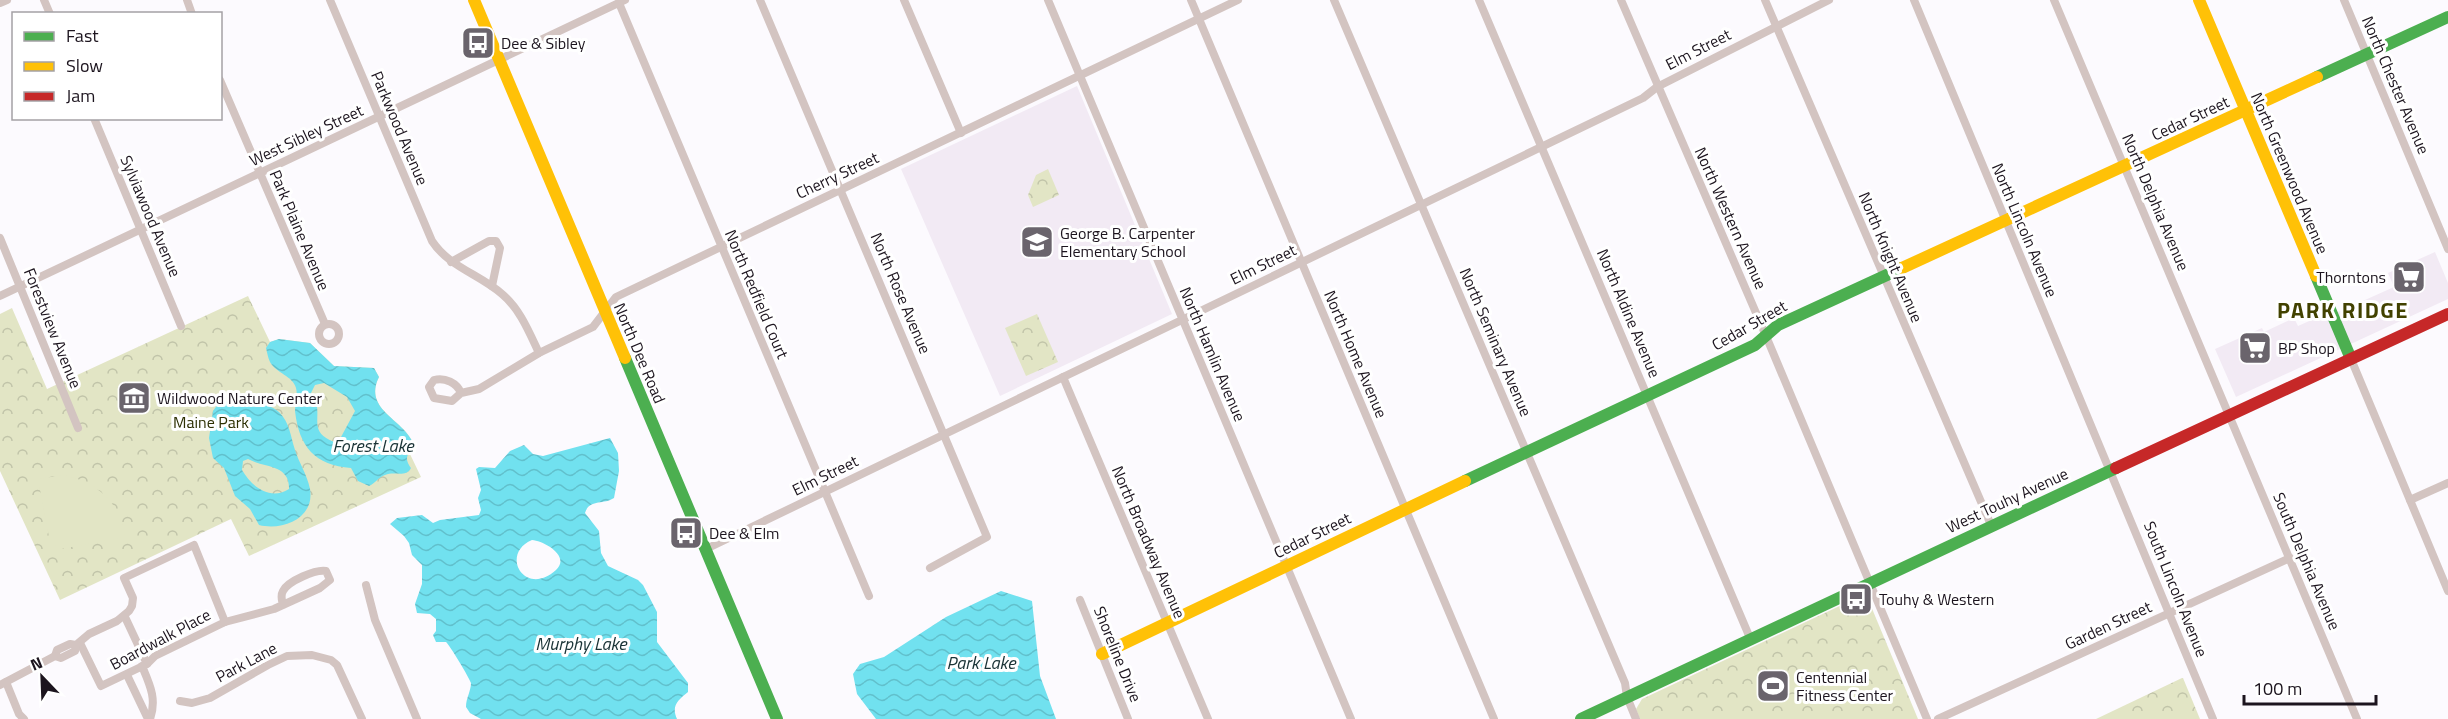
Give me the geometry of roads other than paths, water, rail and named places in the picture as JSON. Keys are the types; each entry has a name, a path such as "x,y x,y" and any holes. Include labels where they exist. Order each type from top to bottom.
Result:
{"street":[{"path":"0,3 7,0"},
{"name":"Parkwood Avenue","path":"330,0 432,241 451,262 492,286 513,305 539,353"},
{"name":"North Dee Road","path":"474,0 777,719"},
{"name":"North Rose Avenue","path":"760,0 987,537 930,568"},
{"path":"904,0 961,133"},
{"name":"North Hamlin Avenue","path":"1048,0 1352,719"},
{"name":"North Home Avenue","path":"1191,0 1494,719"},
{"name":"Cherry Street","path":"461,393 485,386 539,353 593,327 616,297 1238,0"},
{"name":"North Seminary Avenue","path":"1334,0 1625,683 1627,697 1636,719"},
{"name":"North Aldine Avenue","path":"1479,0 1750,638"},
{"name":"North Western Avenue","path":"1621,0 1766,336 1927,719"},
{"name":"North Knight Avenue","path":"1765,0 1991,525"},
{"name":"Elm Street","path":"706,549 1643,98 1657,87 1829,0"},
{"name":"North Lincoln Avenue","path":"1914,0 2110,470"},
{"name":"North Delphia Avenue","path":"2054,0 2229,416"},
{"name":"North Greenwood Avenue","path":"2199,0 2351,359"},
{"name":"North Chester Avenue","path":"2344,0 2448,249"},
{"name":"West Sibley Street","path":"0,296 622,2"},
{"name":"North Redfield Court","path":"622,2 721,247 869,596"},
{"name":"Cedar Street","path":"1102,654 1526,451 1755,345 1778,325 2448,17"},
{"name":"Park Plaine Avenue","path":"222,85 325,324"},
{"name":"Sylviawood Avenue","path":"94,120 181,326"},
{"name":"Forestview Avenue","path":"0,238 78,428"},
{"path":"451,262 489,241 496,241 500,248 492,286"},
{"name":"West Touhy Avenue","path":"1581,719 1991,525 2448,314"},
{"path":"2351,359 2448,591"},
{"name":"North Broadway Avenue","path":"1063,377 1208,719"},
{"name":"South Delphia Avenue","path":"2229,416 2357,719"},
{"name":"South Lincoln Avenue","path":"2110,470 2213,719"},
{"path":"2410,500 2448,483"},
{"path":"24,719 3,684 55,656 61,658 75,651 78,644 89,634 124,617 132,606 132,598 124,578 194,545 225,622"},
{"name":"Garden Street","path":"1938,719 2290,558"},
{"name":"Boardwalk Place","path":"78,644 102,686 127,675 155,656 225,622 283,605 327,584 330,580 326,571 318,571 285,587 281,595 283,605"},
{"path":"366,585 375,620 417,719"},
{"name":"Shoreline Drive","path":"1080,600 1128,719"},
{"path":"124,617 154,695 149,719"},
{"name":"Park Lane","path":"180,701 192,703 210,698 287,656 312,656 332,660 337,665 363,719"},
{"path":"127,675 149,719"}],"water":[{"name":"Forest Lake","path":"279,339 310,343 334,366 374,368 379,377 375,389 376,398 381,407 410,437 414,446 407,457 411,468 409,471 403,474 385,475 369,486 358,481 351,468 328,463 311,452 300,435 297,424 296,388 292,380 270,362 266,348 270,342","holes":["324,383 347,397 355,411 341,437 334,442 321,434 316,402 311,393 315,385"]},
{"path":"234,399 251,401 270,406 283,416 310,489 308,508 295,520 278,526 259,525 250,509 235,496 224,468 213,458 209,438 213,411 218,404","holes":["248,459 281,471 288,481 289,489 268,493 256,487 242,470 243,461"]},
{"name":"Murphy Lake","path":"610,438 618,453 619,471 614,498 593,504 585,513 599,531 601,553 608,566 638,580 657,612 657,642 688,683 688,692 675,707 677,719 481,719 470,713 466,707 471,683 463,669 446,642 436,642 433,635 436,631 436,619 430,614 417,613 415,604 422,584 422,565 412,555 409,543 404,536 390,524 397,518 422,515 433,523 479,515 481,510 478,498 481,490 476,469 479,467 495,468 510,451 524,445 533,454 543,456","holes":["532,540 554,550 558,555 560,565 545,577 535,579 526,577 520,571 517,555 522,546"]},
{"name":"Park Lake","path":"1001,591 1032,601 1040,676 1056,719 876,719 857,694 853,674 860,664 884,657 946,617"}],"place":[{"name":"Dee & Sibley","path":"478,43"},
{"name":"George B. Carpenter Elementary School","path":"1037,242"},
{"name":"Thorntons","path":"2409,277"},
{"name":"BP Shop","path":"2255,348"},
{"name":"Wildwood Nature Center","path":"134,398"},
{"name":"Dee & Elm","path":"686,533"},
{"name":"Touhy & Western","path":"1856,599"},
{"name":"Centennial Fitness Center","path":"1773,686"}],"district":[{"name":"PARK RIDGE","path":"2343,310"}],"park label":[{"name":"Maine Park","path":"211,422"}]}
